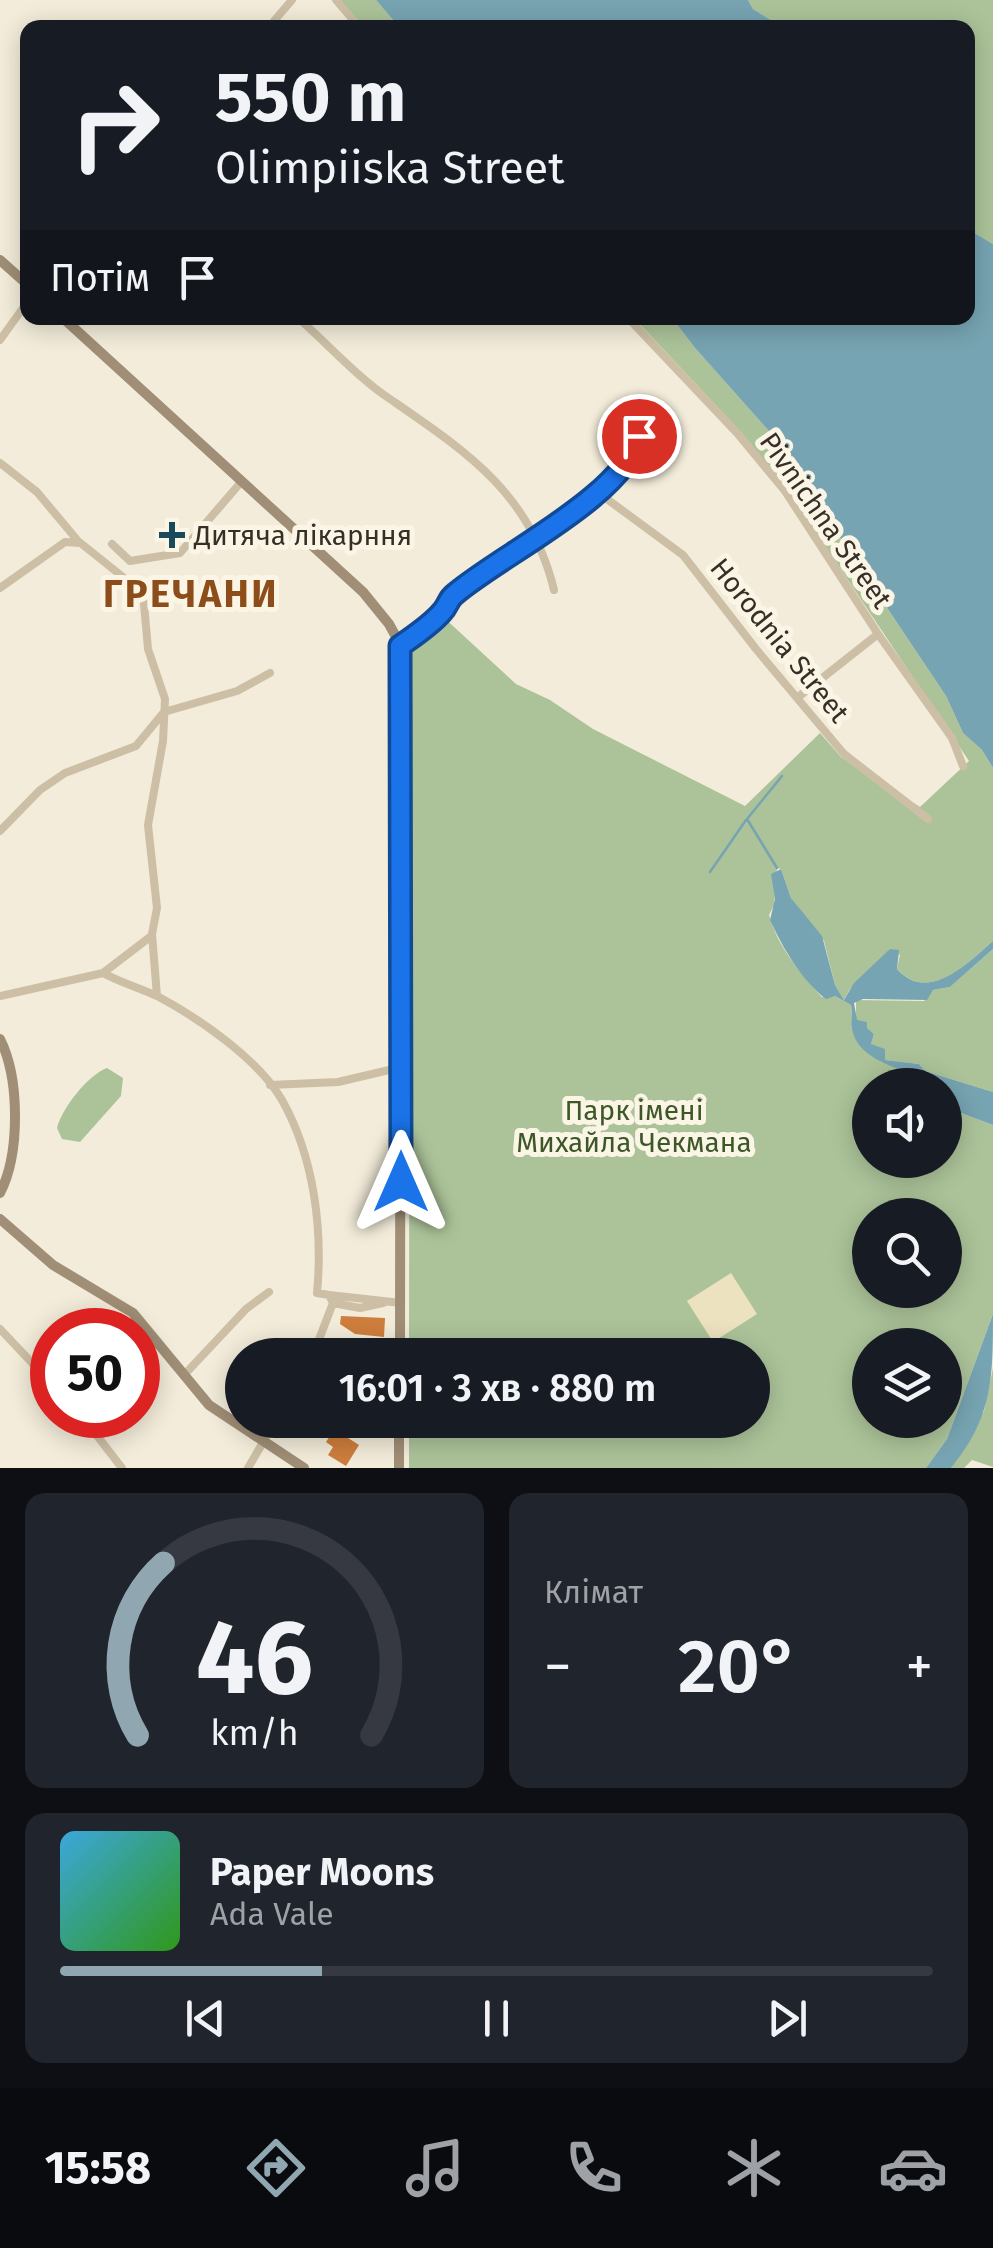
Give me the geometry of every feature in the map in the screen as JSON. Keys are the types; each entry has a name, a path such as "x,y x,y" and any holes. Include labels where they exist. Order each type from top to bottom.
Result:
{"main road":[{"path":"0,260 20,278"},
{"path":"71,325 364,592 389,624 400,646 400,1338"},
{"path":"0,1039 9,1064 14,1152 0,1193"},
{"path":"0,1219 54,1265 133,1313 209,1405 304,1468"},
{"path":"399,1438 399,1468"}],"street":[{"path":"275,20 292,0"},
{"path":"336,0 353,20"},
{"path":"0,340 20,312"},
{"path":"306,325 389,399 480,465 513,496 539,539 554,590"},
{"name":"Pivnichna Street","path":"635,325 737,433 784,491 952,738 964,766"},
{"path":"400,646 445,610 458,591 539,539 596,492 630,456 639,436"},
{"path":"2,468 36,492 78,541 143,593 148,649 162,681 164,712 148,824 157,908 152,934 157,996"},
{"path":"112,544 130,561 180,553 242,481"},
{"name":"Horodnia Street","path":"596,492 683,555 844,754 928,819"},
{"path":"0,588 65,542 88,546"},
{"path":"797,698 878,634"},
{"path":"0,831 40,790 66,773 136,746 164,712 237,691 270,673"},
{"path":"136,746 158,753"},
{"path":"0,996 103,972 152,934"},
{"path":"103,972 157,996 210,1029 270,1085 288,1113 313,1188 320,1254 317,1293 331,1299 401,1303"},
{"path":"270,1085 338,1082 402,1067"},
{"path":"186,1374 246,1309 269,1292"},
{"path":"318,1338 331,1299"},
{"path":"0,1328 30,1360"},
{"path":"98,1438 122,1468"},
{"path":"248,1468 268,1438"}],"green space":[{"path":"340,0 376,0 393,20 358,20"},
{"path":"748,0 993,0 993,244 975,233 975,20 771,20 753,9"},
{"name":"Парк імені Михайла Чекмана","path":"641,325 677,325 769,431 946,696 963,733 982,750 993,768 993,941 960,969 935,981 909,979 897,969 900,954 850,989 844,1000 835,985 824,941 791,898 781,869 777,868 774,905 769,915 784,948 822,997 835,996 851,1005 856,1040 871,1055 897,1068 852,1068 852,1178 962,1178 962,1113 993,1125 993,1314 962,1398 962,1328 852,1328 852,1438 947,1438 926,1468 409,1468 409,1438 770,1438 770,1338 409,1338 410,699 405,643 440,614 516,684 550,700 593,729 745,806 820,733 841,757 920,807 969,761 787,489 740,431"},
{"path":"993,949 993,1092 962,1082 962,1068 922,1068 919,1064 884,1060 871,1044 874,1034 856,1020 856,1000 924,1001 933,990 950,987"},
{"path":"107,1068 123,1078 121,1096 80,1142 62,1139 57,1128 70,1102 84,1085"},
{"path":"993,1368 993,1467 972,1460 964,1468 951,1468 984,1411"}],"shaded area":[{"path":"731,1273 757,1314 719,1338 710,1338 687,1301"}],"water":[{"path":"376,0 748,0 753,9 771,20 393,20"},
{"path":"975,233 993,244 993,768 982,750 963,733 946,696 769,431 677,325 975,325"},
{"path":"781,869 791,898 822,936 835,985 844,1000 854,983 890,949 899,950 897,969 909,979 922,982 960,969 993,941 993,949 950,987 933,990 927,1000 863,999 854,1003 857,1020 867,1022 867,1028 874,1034 871,1044 885,1049 885,1060 919,1064 922,1068 895,1068 865,1052 851,1027 851,1005 835,996 826,999 801,973 770,920 775,899 771,874"},
{"path":"962,1082 993,1092 993,1125 962,1113"},
{"path":"993,1314 991,1377 983,1414 951,1468 926,1468 947,1438 962,1438 962,1398"}],"building":[{"path":"341,1316 385,1318 384,1337 355,1334 340,1324"},
{"path":"329,1438 348,1438 359,1445 346,1466 328,1455 333,1447 326,1442"}],"waterway":[{"path":"777,868 747,819 782,776"},
{"path":"710,872 746,820"}],"place":[{"name":"Дитяча лікарння","path":"172,535"}],"district":[{"name":"ГРЕЧАНИ","path":"191,594"}],"route":[{"path":"401,1182 400,646 445,610 458,591 539,539 596,492 630,456 639,436"}]}
